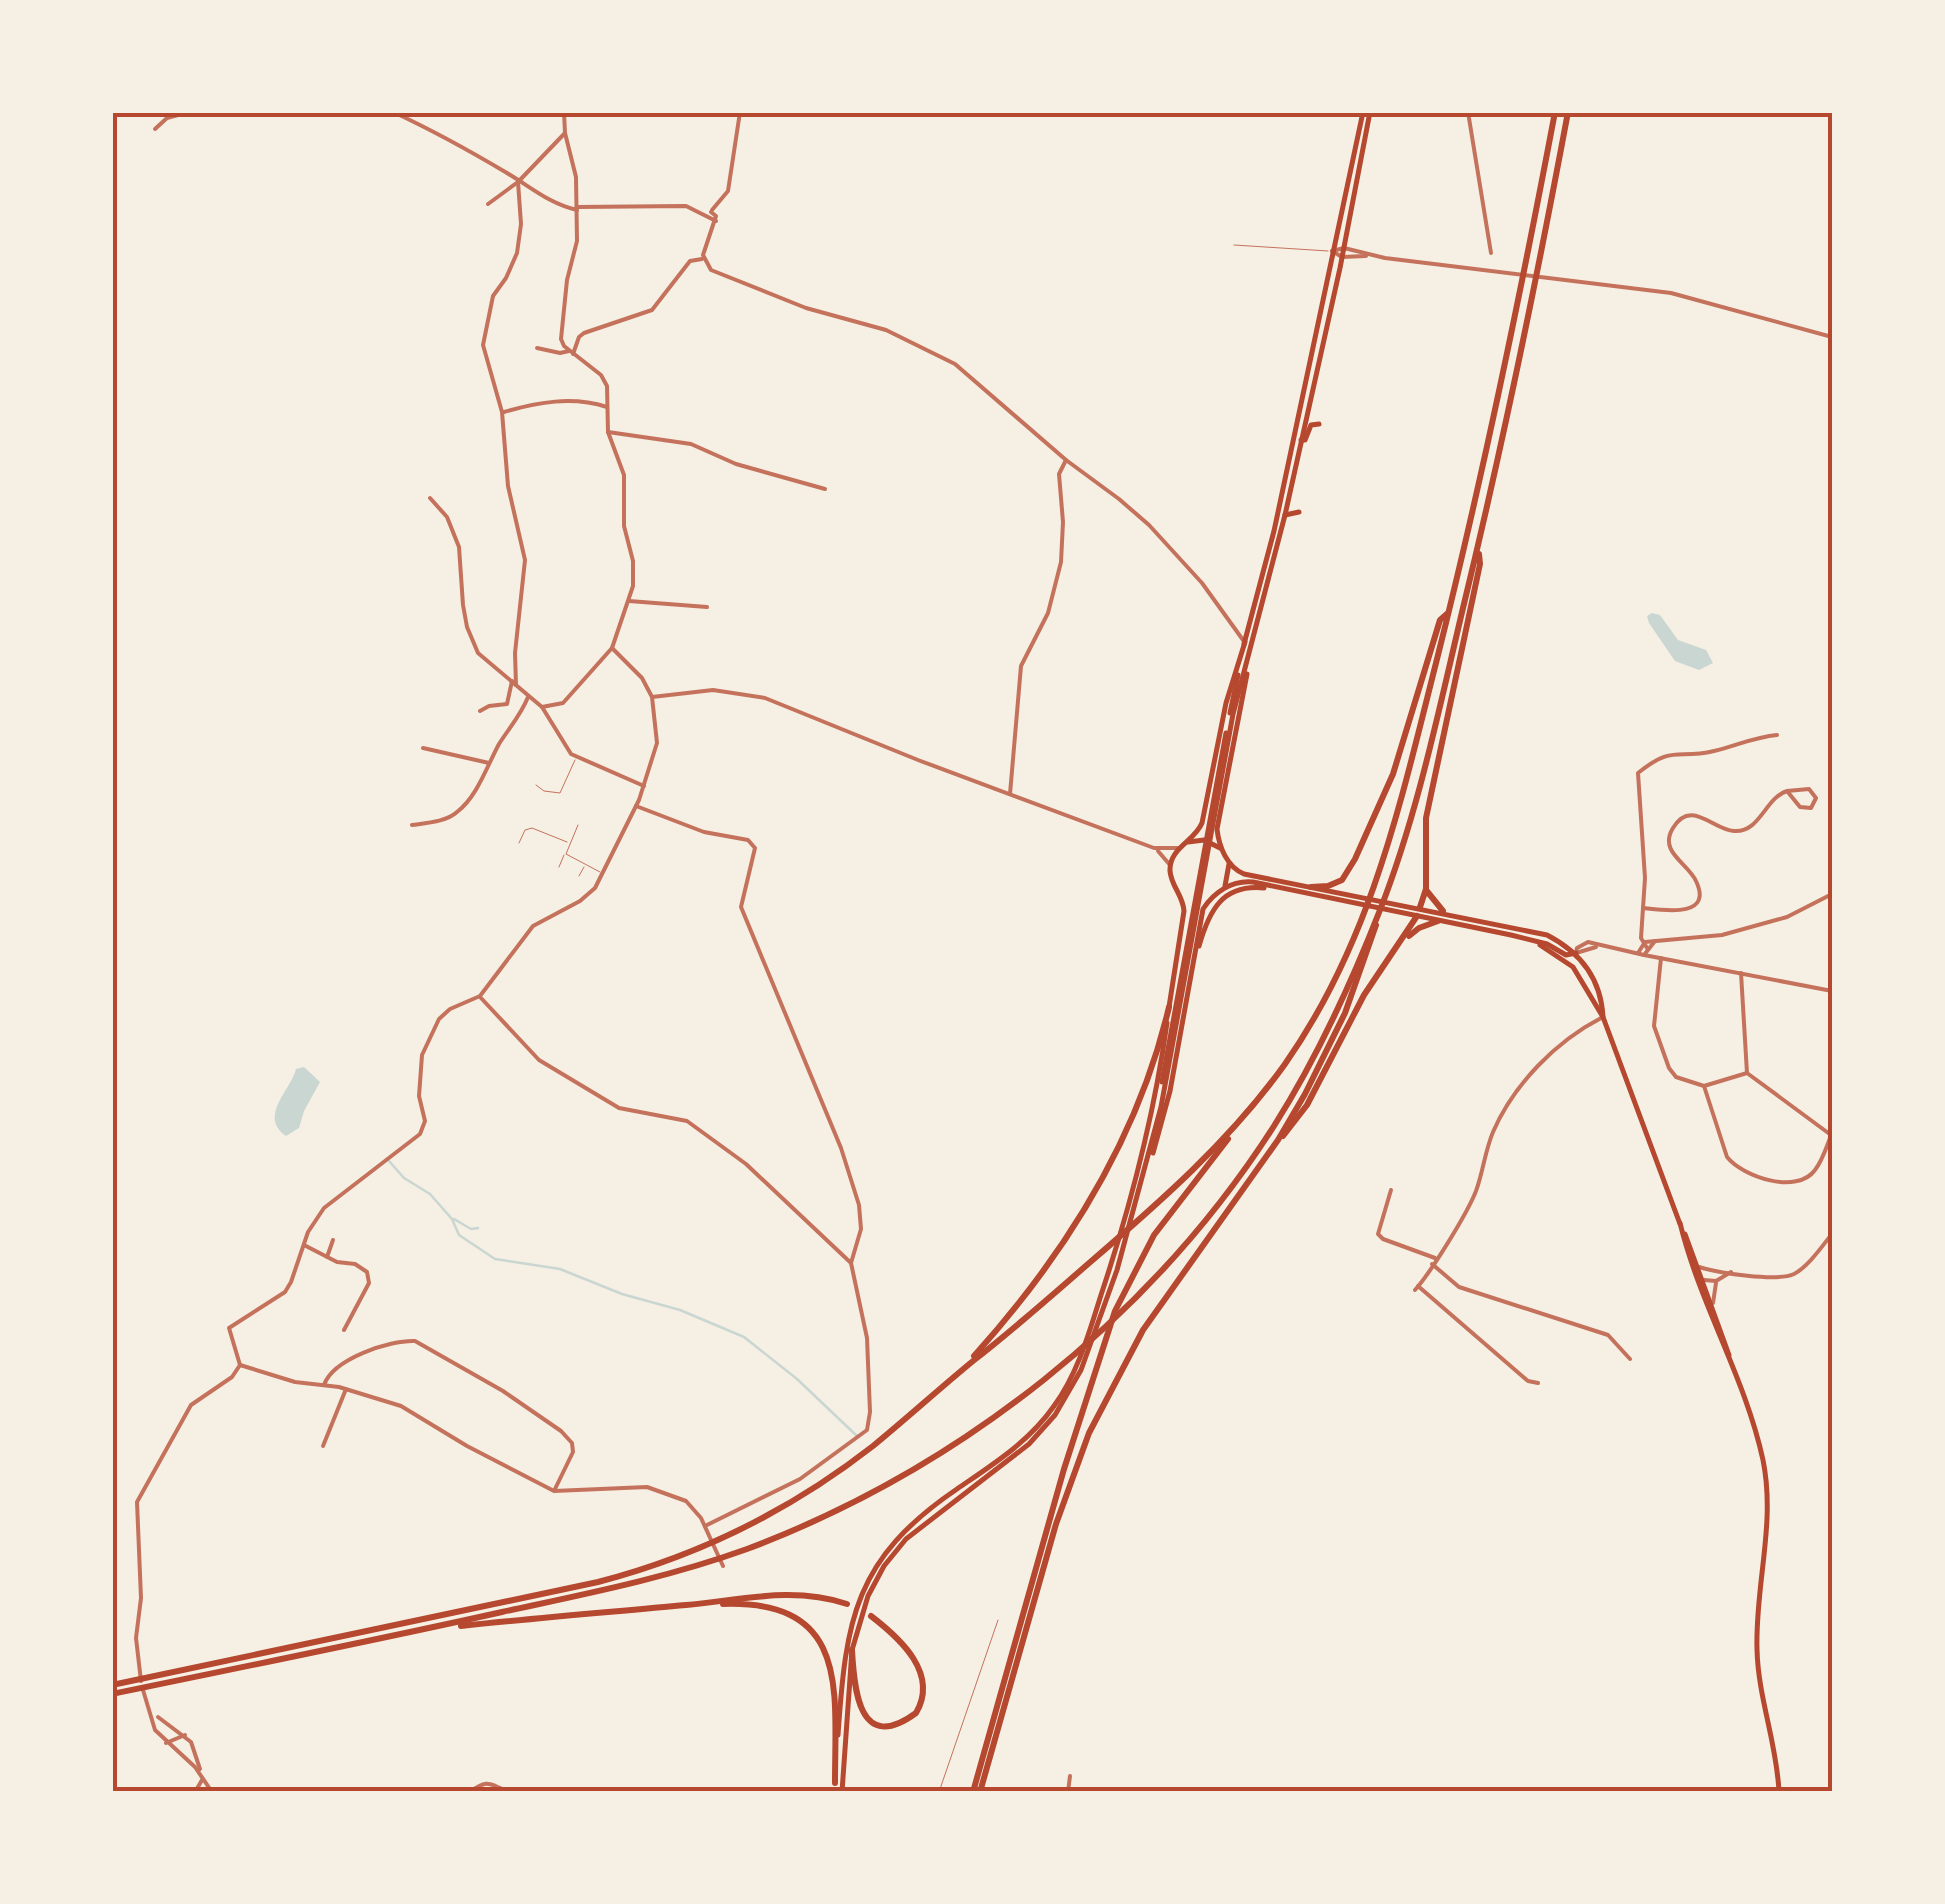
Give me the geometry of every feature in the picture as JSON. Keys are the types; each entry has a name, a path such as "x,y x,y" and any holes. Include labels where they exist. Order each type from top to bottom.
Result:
{"highway":[{"path":"976,1792 1069,1451 1115,1310 1154,1235 1308,1027 1345,958 1374,891 1449,612 1500,390 1555,112"},
{"path":"112,1694 617,1588 721,1561 900,1477 979,1427 1061,1366 1143,1289 1191,1237 1274,1125 1328,1030 1377,918 1426,763 1478,548 1568,112"},
{"path":"1420,907 1426,889 1426,818 1480,564 1478,548"},
{"path":"1312,887 1342,880 1355,860 1392,774 1440,620 1449,612"},
{"path":"1426,889 1444,912"},
{"path":"1278,1140 1307,1106 1364,995 1417,916"},
{"path":"1028,1609 1070,1483 1109,1390 1162,1301 1278,1140 1332,1042 1377,918"},
{"path":"1404,940 1438,920"},
{"path":"960,1372 1036,1281 1088,1204 1146,1090 1169,1007"},
{"path":"112,1684 584,1586 713,1543 765,1517 828,1479 960,1372 1157,1206 1246,1114"},
{"path":"432,1628 772,1594 811,1594 847,1604"},
{"path":"692,1604 765,1605 805,1624 819,1640 836,1685 837,1789"},
{"path":"852,1650 855,1698 870,1720 894,1726 916,1713 925,1689 917,1664 890,1631 871,1616"}],"main road":[{"path":"1139,1194 1169,1068 1233,714 1285,515 1344,248 1366,112"},
{"path":"1148,1138 1184,910 1170,865 1202,823 1226,703 1269,552 1332,251 1366,112"},
{"path":"1301,440 1305,440 1308,429 1319,424"},
{"path":"1285,515 1299,512"},
{"path":"1254,636 1217,826 1219,847 1229,863 1244,874 1547,934 1576,953 1590,972 1603,1018 1732,1362"},
{"path":"837,1789 843,1659 860,1595 878,1562 923,1513 1011,1451 1045,1418 1073,1374 1114,1268 1165,1067 1212,801 1245,642"},
{"path":"1183,845 1196,840 1219,847"},
{"path":"1223,889 1229,878 1229,863"},
{"path":"837,1789 852,1650 868,1596 884,1566 906,1539 1029,1444 1054,1415 1081,1370 1164,1113 1202,911 1212,897 1245,881 1511,934 1537,944 1570,965 1603,1018"},
{"path":"1192,974 1208,918 1220,900 1248,887 1279,889"},
{"path":"1180,892 1204,899 1212,897"},
{"path":"1417,916 1420,907"},
{"path":"1537,944 1547,944 1566,956 1576,953"},
{"path":"1570,965 1576,953"},
{"path":"1680,1223 1700,1267 1702,1284 1732,1362 1759,1445 1768,1493 1768,1534 1756,1652 1779,1792"}],"street":[{"path":"154,129 167,118 189,112"},
{"path":"393,112 423,125 563,207 686,206 716,215 704,259 711,270 806,308 886,330 924,346 984,387 1066,460 1148,525 1202,583 1245,642"},
{"path":"708,213 728,191 740,112"},
{"path":"1468,112 1491,252"},
{"path":"542,707 563,703 612,648 628,600 633,562 624,526 624,475 608,432 604,380 561,339 577,241 576,177 565,132 567,114"},
{"path":"488,204 518,182 565,132"},
{"path":"480,711 506,704 514,683 525,560 508,486 502,412 483,345 493,296 506,278 516,252 520,224 518,182"},
{"path":"1332,251 1344,248 1370,256"},
{"path":"1332,251 1342,257 1370,256 1672,293 1832,337"},
{"path":"571,352 581,335 652,310 690,262 704,259"},
{"path":"537,348 571,352"},
{"path":"502,412 546,401 590,402 607,407"},
{"path":"608,432 691,444 736,464 825,489"},
{"path":"1010,794 1020,666 1048,613 1061,562 1059,474 1066,460"},
{"path":"430,498 447,517 459,548 463,605 478,653 542,707 576,757 644,786"},
{"path":"628,600 707,607"},
{"path":"1236,632 1249,628"},
{"path":"240,1365 228,1332 232,1324 284,1292 292,1282 304,1246 324,1208 413,1142 423,1128 419,1096 422,1055 429,1034 442,1015 480,996 533,926 580,902 603,874 636,806 658,743 652,697 642,678 612,648"},
{"path":"652,697 713,690 764,698 1154,848 1170,865"},
{"path":"412,825 457,813 520,716 528,697"},
{"path":"1641,954 1645,878 1638,773 1673,753 1716,751 1745,740 1778,735"},
{"path":"423,748 489,763"},
{"path":"1643,908 1684,912 1698,896 1696,881 1670,848 1669,837 1676,824 1698,815 1723,828 1741,831 1752,827 1775,796 1787,791 1809,790 1816,798 1811,808 1800,808 1787,791"},
{"path":"636,806 704,832 748,840 755,848 742,907 854,1185 861,1229 851,1263 867,1338 869,1422 859,1438 800,1479 706,1526"},
{"path":"1154,848 1183,845"},
{"path":"1642,942 1722,935 1787,917 1832,894"},
{"path":"1641,954 1655,941"},
{"path":"1642,942 1652,955"},
{"path":"1576,953 1600,945 1832,991"},
{"path":"1661,958 1654,1026 1669,1068 1676,1077 1704,1086 1747,1073"},
{"path":"1741,974 1747,1073"},
{"path":"480,996 516,1038 552,1068 620,1108 687,1120 746,1164 851,1263"},
{"path":"1538,1383 1528,1380 1417,1288 1472,1201 1494,1131 1528,1077 1568,1037 1603,1018"},
{"path":"1704,1086 1734,1166 1784,1182 1804,1180 1815,1171 1832,1134 1747,1073"},
{"path":"1390,1190 1378,1234 1434,1261 1460,1288 1608,1336 1630,1359"},
{"path":"1700,1267 1781,1277 1794,1274 1832,1234"},
{"path":"327,1257 334,1240"},
{"path":"304,1246 362,1267 370,1278 344,1330"},
{"path":"1702,1284 1718,1270"},
{"path":"1702,1284 1732,1272"},
{"path":"1712,1302 1716,1281"},
{"path":"324,1385 328,1375 360,1354 415,1340 487,1380 568,1437 572,1452 554,1491"},
{"path":"240,1365 401,1406 554,1491 647,1488 686,1501 697,1510 721,1561"},
{"path":"212,1792 188,1759 155,1730 144,1696 136,1638 141,1598 137,1502 191,1404 232,1377 240,1365"},
{"path":"323,1446 346,1389"},
{"path":"158,1716 185,1735 194,1748 202,1777 195,1792"},
{"path":"166,1743 185,1735"},
{"path":"1068,1792 1070,1776"},
{"path":"473,1791 484,1782 511,1792"}],"lane":[{"path":"1234,244 1332,251"},
{"path":"536,785 544,791 562,792 576,757"},
{"path":"560,867 578,824"},
{"path":"519,843 524,830 532,828 570,844"},
{"path":"566,854 603,874"},
{"path":"579,876 585,864"},
{"path":"939,1792 998,1620"}],"shaded area":[{"path":"1660,615 1678,640 1706,650 1713,663 1699,670 1675,661 1649,623 1647,616"},
{"path":"304,1067 320,1082 299,1128 286,1136 278,1128 276,1112 296,1069"}],"waterway":[{"path":"389,1161 404,1178 430,1194 452,1219 459,1235 495,1259 560,1269 622,1294 680,1310 744,1337 797,1379 857,1436"},
{"path":"454,1219 471,1229 478,1228"}]}
